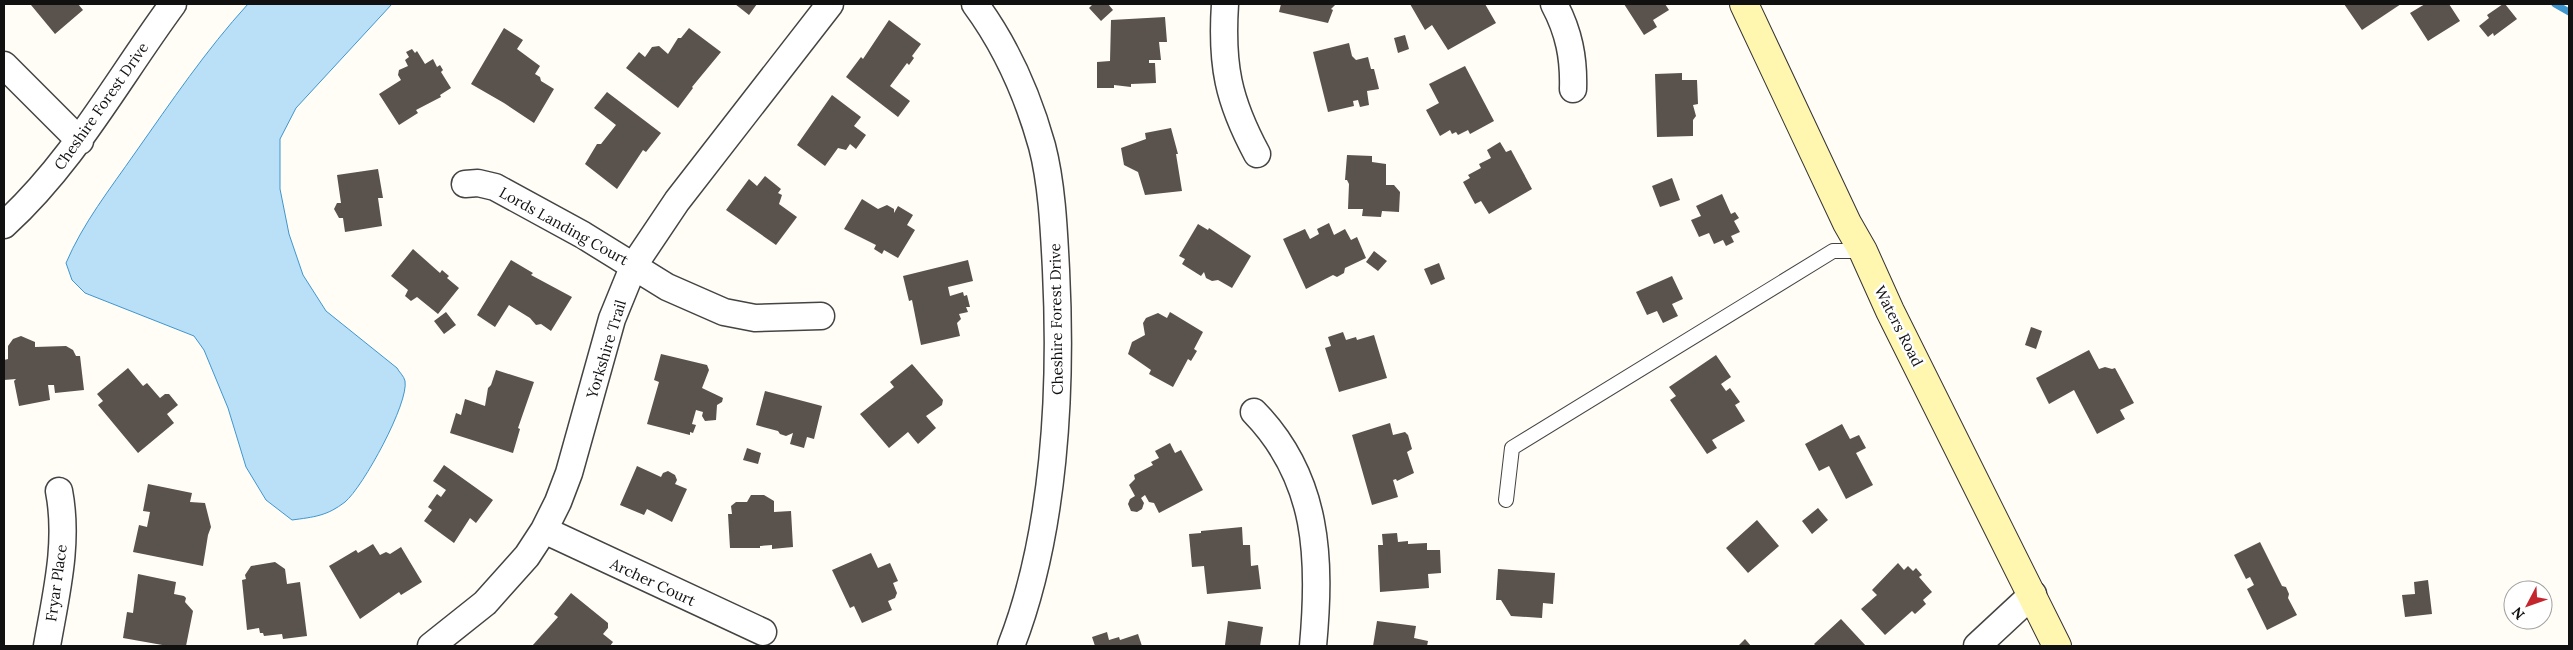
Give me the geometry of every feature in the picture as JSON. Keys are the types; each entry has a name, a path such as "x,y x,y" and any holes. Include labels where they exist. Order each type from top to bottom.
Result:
{"street":[{"name":"Cheshire Forest Drive","path":"4,225 53,176 80,141 173,4"},
{"name":"Yorkshire Trail","path":"431,646 485,603 526,556 544,530 558,502 569,472 612,319 634,265 677,201 830,4"},
{"name":"Cheshire Forest Drive","path":"974,4 994,32 1011,64 1033,119 1042,149 1054,230 1057,295 1058,405 1043,523 1032,585 1011,646"},
{"path":"1225,4 1224,68 1231,99 1257,154"},
{"path":"1554,4 1569,38 1574,64 1573,89"},
{"name":"Waters Road","path":"1744,4 1847,223 1863,251 1890,311 2057,646"},
{"path":"4,65 80,141"},
{"name":"Lords Landing Court","path":"464,184 478,183 495,187 634,265 667,287 724,312 755,318 821,316"},
{"path":"1254,412 1286,451 1299,477 1308,504 1317,565 1318,595 1312,646"},
{"name":"Fryar Place","path":"47,646 63,555 63,510 59,490"},
{"name":"Archer Court","path":"544,530 763,632"},
{"path":"1977,646 2032,594"}],"lane":[{"path":"1506,500 1512,448 1833,251 1863,251"}],"water":[{"path":"248,4 392,4 296,108 280,139 280,189 289,234 303,275 326,311 397,368 405,381 404,392 393,425 363,480 353,493 345,502 326,513 292,520 266,500 246,467 228,408 204,350 194,336 85,293 72,280 66,263 80,234 107,193 189,77"}],"building":[{"path":"78,4 83,10 55,34 31,5"},
{"path":"735,4 757,4 749,15"},
{"path":"1093,4 1108,4 1113,10 1101,21 1089,8"},
{"path":"1281,4 1336,4 1331,9 1333,10 1328,23 1279,12"},
{"path":"1410,4 1485,4 1496,23 1448,50 1432,25 1425,30"},
{"path":"1624,4 1665,4 1669,10 1653,20 1657,27 1644,35"},
{"path":"2344,4 2401,4 2362,30"},
{"path":"2425,4 2449,4 2460,21 2428,41 2410,13"},
{"path":"2503,4 2517,19 2494,36 2493,33 2488,37 2479,26 2489,18 2487,15"},
{"path":"1165,17 1167,42 1159,42 1161,60 1149,60 1149,63 1155,63 1156,83 1131,84 1131,87 1114,85 1114,88 1097,88 1097,62 1110,61 1111,20"},
{"path":"889,20 921,44 912,56 914,58 909,65 907,63 890,86 910,101 898,117 846,77 861,57 863,59"},
{"path":"504,28 523,40 517,49 540,66 535,74 540,77 541,81 554,89 534,123 471,84"},
{"path":"689,28 721,52 692,87 678,108 626,68 639,52 645,57 652,47 659,46 668,54 678,38 681,38"},
{"path":"1405,35 1409,49 1398,53 1394,38"},
{"path":"1349,43 1352,56 1356,60 1368,57 1371,69 1374,69 1379,89 1367,91 1369,105 1360,107 1358,100 1353,101 1354,106 1328,112 1313,52"},
{"path":"412,49 415,53 417,51 425,64 433,59 437,67 440,65 443,70 441,72 451,88 440,95 441,97 416,110 418,113 399,125 379,94 401,80 398,75 399,70 408,66 405,60 409,57 406,52"},
{"path":"1465,66 1494,121 1470,134 1468,130 1458,135 1456,132 1452,134 1450,130 1440,136 1426,110 1439,103 1429,84"},
{"path":"1682,73 1682,80 1697,80 1698,104 1693,105 1696,116 1693,120 1693,136 1657,137 1655,74"},
{"path":"607,92 661,133 646,152 643,150 617,189 585,164 597,144 601,144 616,125 594,108"},
{"path":"832,95 861,117 854,126 866,135 856,149 850,144 846,150 838,148 825,166 797,145"},
{"path":"1171,128 1178,154 1176,154 1182,191 1145,195 1138,172 1124,165 1121,148 1146,139 1145,133"},
{"path":"1500,142 1506,152 1511,150 1532,189 1489,214 1481,201 1475,204 1463,182 1470,178 1468,175 1481,168 1479,164 1491,158 1487,150"},
{"path":"1347,155 1372,156 1372,162 1386,164 1386,185 1394,185 1400,192 1399,212 1382,211 1381,217 1362,216 1363,209 1348,209 1349,184 1345,180"},
{"path":"378,169 383,198 378,198 382,226 345,232 343,218 339,218 334,209 337,203 341,203 337,175"},
{"path":"765,176 781,189 778,193 782,195 779,204 797,217 776,245 726,210 749,179 757,186"},
{"path":"1672,178 1680,200 1660,207 1652,186"},
{"path":"1722,194 1731,214 1735,212 1739,218 1734,221 1740,232 1731,236 1734,242 1726,246 1723,240 1714,244 1709,233 1699,237 1691,220 1701,216 1696,206"},
{"path":"862,199 878,209 887,205 894,209 894,213 898,206 913,215 907,225 915,230 898,258 884,250 882,254 874,249 876,245 844,229"},
{"path":"1329,223 1334,235 1345,229 1351,240 1357,237 1366,258 1345,268 1344,273 1337,277 1333,275 1306,289 1283,239 1305,229 1310,239 1319,234 1317,229"},
{"path":"1198,224 1208,230 1209,228 1251,256 1232,288 1218,280 1212,281 1206,278 1204,272 1201,276 1182,264 1185,259 1179,256"},
{"path":"413,249 440,273 442,270 449,276 447,278 459,288 438,314 417,297 411,301 405,296 408,290 391,276"},
{"path":"1374,251 1387,261 1378,271 1366,262"},
{"path":"511,260 533,273 531,275 572,297 551,331 541,324 536,325 530,318 509,305 495,327 477,315"},
{"path":"968,260 973,281 948,287 950,296 963,292 964,296 967,295 970,307 966,307 968,312 959,314 961,319 957,323 960,336 921,345 912,300 909,301 903,276"},
{"path":"1439,263 1445,279 1431,285 1424,269"},
{"path":"1672,276 1683,299 1672,304 1678,316 1663,323 1657,311 1647,315 1636,292"},
{"path":"446,312 456,325 444,334 434,321"},
{"path":"1170,312 1203,332 1194,349 1197,351 1191,361 1188,359 1173,387 1149,374 1151,370 1128,354 1132,342 1145,335 1143,323 1146,318 1158,313 1167,318"},
{"path":"2031,327 2042,331 2036,349 2025,345"},
{"path":"1343,332 1346,340 1356,337 1357,340 1374,335 1387,378 1339,392 1325,348 1331,346 1328,337"},
{"path":"21,336 35,342 35,347 66,346 73,350 76,356 80,356 84,390 55,393 54,385 48,385 50,400 19,406 14,381 16,379 4,380 4,360 8,359 8,346 13,339"},
{"path":"2089,350 2099,369 2105,367 2115,368 2134,403 2120,410 2125,419 2097,434 2074,390 2049,404 2036,378"},
{"path":"661,354 707,365 709,370 702,388 723,398 722,402 717,405 716,420 705,421 702,416 703,412 696,410 692,424 696,425 693,433 690,432 690,435 647,424 659,382 654,380"},
{"path":"1716,355 1731,377 1721,384 1726,391 1730,388 1740,402 1735,405 1745,421 1712,440 1717,448 1707,454 1670,400 1676,396 1669,387"},
{"path":"912,364 943,400 942,405 926,416 936,428 918,444 908,432 889,448 860,414 894,387 890,382"},
{"path":"128,368 143,386 147,383 160,398 165,394 169,394 178,405 167,414 174,423 138,453 98,405 103,401 97,394"},
{"path":"496,370 534,382 518,428 520,429 513,453 450,433 456,413 461,415 465,399 485,406 488,388 491,385"},
{"path":"765,391 822,406 814,439 807,437 804,448 790,444 793,433 786,436 778,431 756,425"},
{"path":"1390,423 1393,435 1405,432 1408,435 1412,449 1407,452 1414,473 1397,481 1396,479 1393,480 1398,497 1372,505 1352,435"},
{"path":"1842,424 1850,439 1859,435 1866,448 1856,453 1873,485 1846,499 1829,466 1819,471 1805,444"},
{"path":"1170,443 1175,453 1181,450 1203,490 1159,513 1154,503 1149,502 1145,495 1141,498 1144,503 1142,509 1137,512 1131,511 1128,504 1130,499 1135,496 1129,485 1135,479 1134,475 1153,465 1151,462 1159,458 1155,451"},
{"path":"747,448 761,453 758,464 743,460"},
{"path":"444,465 493,500 476,523 470,518 454,543 424,521 432,510 428,507 437,494 441,497 446,490 433,481"},
{"path":"637,466 661,477 663,473 668,471 675,475 677,480 675,484 687,489 672,522 647,509 644,515 620,505"},
{"path":"148,484 192,493 190,502 205,503 211,527 203,566 133,552 139,525 147,527 150,512 143,511"},
{"path":"751,495 764,495 774,501 774,512 791,511 793,547 772,549 772,545 760,546 760,548 730,548 728,514 732,514 731,506 736,502 747,502"},
{"path":"1818,508 1828,520 1812,534 1802,521"},
{"path":"1757,520 1779,546 1748,573 1726,548"},
{"path":"1242,527 1243,545 1250,545 1251,566 1258,565 1261,589 1207,594 1204,566 1192,567 1189,534"},
{"path":"1397,533 1398,542 1408,541 1408,544 1427,543 1427,550 1440,550 1441,573 1428,574 1429,588 1380,592 1378,545 1383,545 1382,534"},
{"path":"2260,542 2282,586 2286,587 2289,594 2288,598 2297,615 2267,630 2247,589 2254,585 2250,577 2246,579 2234,555"},
{"path":"373,544 380,555 386,552 390,554 401,547 422,582 401,595 399,592 360,619 329,566 356,550 358,553"},
{"path":"871,553 878,568 890,563 898,581 893,583 897,593 895,598 888,601 892,610 862,623 854,606 850,608 832,570"},
{"path":"275,562 285,569 287,584 300,582 307,636 283,639 282,634 264,636 263,633 260,633 259,628 247,630 242,580 246,579 245,575 251,566"},
{"path":"1898,563 1904,570 1908,566 1913,571 1916,568 1922,575 1919,577 1932,592 1923,600 1926,604 1915,614 1912,611 1885,635 1861,609 1877,595 1872,590"},
{"path":"1498,569 1555,573 1553,604 1543,603 1542,618 1511,616 1501,600 1496,600"},
{"path":"138,574 176,582 174,594 184,596 186,598 185,602 193,611 186,646 168,646 123,638 127,612 133,613"},
{"path":"2428,580 2432,614 2405,617 2402,595 2415,594 2414,582"},
{"path":"571,593 608,623 608,628 603,634 613,642 610,646 532,646 558,617 554,614"},
{"path":"1841,619 1866,646 1816,646 1814,644"},
{"path":"1228,621 1263,627 1260,646 1225,645"},
{"path":"1377,621 1416,626 1414,638 1428,641 1427,646 1373,646"},
{"path":"1107,632 1109,640 1119,637 1120,640 1138,634 1142,646 1095,646 1092,637"},
{"path":"1745,639 1751,646 1738,646"}],"waterway":[{"path":"2555,4 2569,12"}]}
